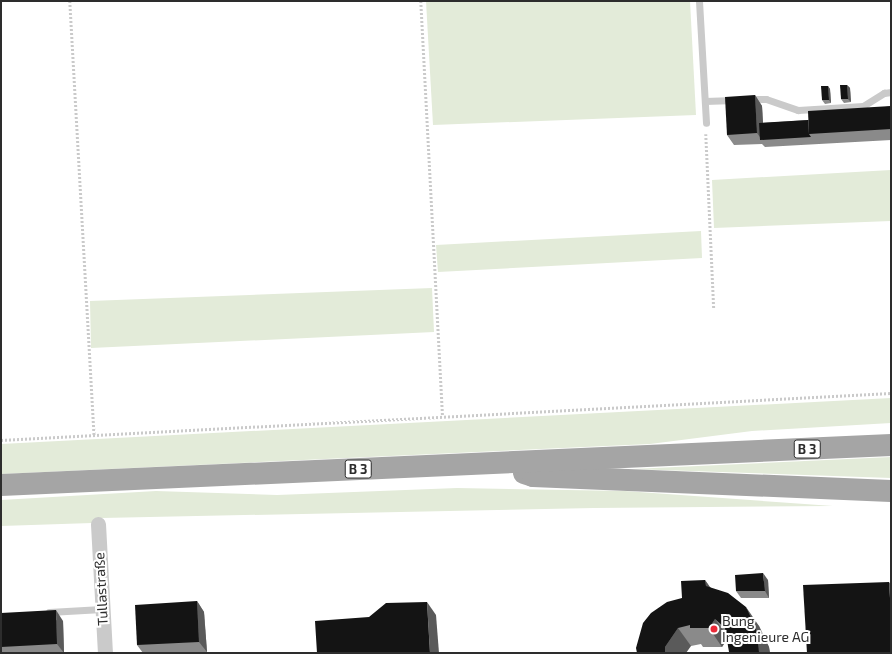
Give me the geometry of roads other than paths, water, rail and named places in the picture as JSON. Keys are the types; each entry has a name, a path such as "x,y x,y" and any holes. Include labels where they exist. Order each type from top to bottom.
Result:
{"main road":[{"name":"B 3","path":"1,485 499,464 891,445"},
{"path":"499,464 533,476 891,491"}],"street":[{"name":"Tullastraße","path":"98,524 104,653"}],"lane":[{"path":"699,1 706,123"},
{"path":"705,101 766,99 798,110 863,106 884,93 891,92"},
{"path":"40,612 102,609"}],"place":[{"name":"Bung Ingenieure AG","path":"714,629"}]}
